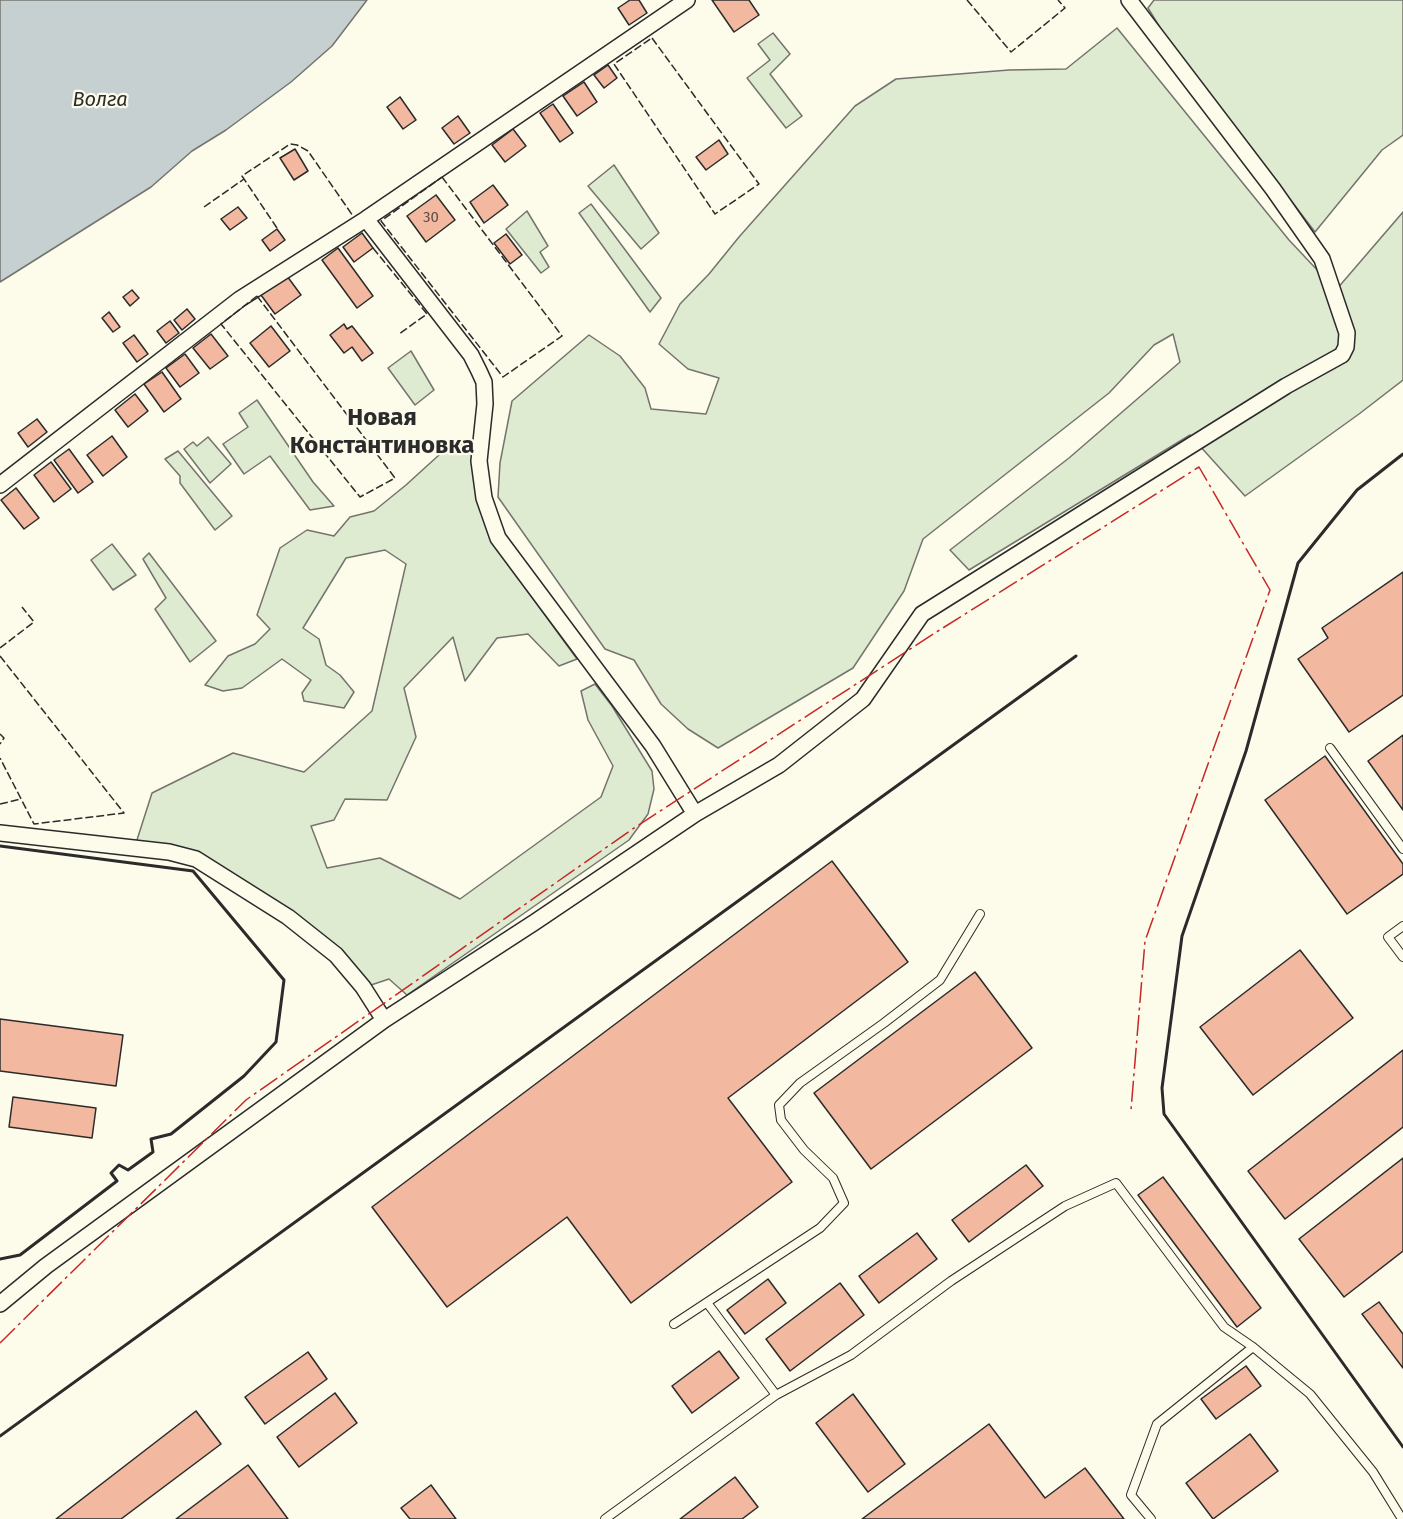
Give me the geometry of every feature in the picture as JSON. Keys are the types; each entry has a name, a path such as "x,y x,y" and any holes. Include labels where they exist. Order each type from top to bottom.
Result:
{"street":[{"path":"0,485 240,299 366,219 687,0"},
{"path":"0,1304 46,1266 384,1020 695,814 779,765 862,699 922,614 1286,386 1342,355 1346,347 1347,333 1322,259 1273,189 1129,0"},
{"path":"366,219 471,354 484,382 485,404 479,461 484,498 498,538 653,746 695,814"},
{"path":"0,833 169,852 196,860 288,917 336,955 363,987 384,1020"}],"lane":[{"path":"1330,748 1403,849"},
{"path":"674,1324 708,1304 820,1227 844,1203 833,1178 804,1150 781,1120 779,1105 800,1083 940,980 980,914"},
{"path":"1403,926 1388,937 1403,957"},
{"path":"606,1519 776,1395 851,1355 951,1281 1065,1206 1116,1183 1224,1327 1253,1347 1310,1394 1373,1472 1402,1519"},
{"path":"708,1304 776,1395"},
{"path":"1150,1519 1131,1495 1157,1424 1253,1347"}],"green space":[{"path":"1154,0 1403,0 1403,135 1382,150 1315,232 1164,34 1148,8"},
{"path":"1117,28 1289,240 1336,290 1403,212 1403,380 1245,496 1190,435 969,570 950,550 1069,458 1180,362 1173,334 1154,345 1109,393 923,539 904,591 853,668 718,748 688,729 661,704 634,660 605,649 498,497 500,463 512,401 589,335 620,356 645,388 651,409 706,414 719,378 688,369 659,344 680,304 709,274 855,106 896,79 1009,70 1066,69"},
{"path":"773,33 790,54 770,74 802,116 786,128 747,78 770,60 758,44"},
{"path":"614,165 659,233 641,249 588,186"},
{"path":"591,204 661,298 650,312 579,213"},
{"path":"527,211 548,246 540,252 549,267 541,273 506,229"},
{"path":"411,351 434,390 415,405 388,368"},
{"path":"257,400 313,482 334,506 310,510 270,456 244,474 223,444 248,427 239,413"},
{"path":"208,437 231,464 210,483 184,449 193,442 197,446"},
{"path":"477,443 477,495 491,541 577,659 559,666 528,634 497,638 465,681 453,637 404,688 416,737 387,800 345,799 334,820 311,826 327,868 380,858 460,899 601,797 613,766 588,720 581,691 595,684 612,706 652,771 654,789 648,814 629,840 407,995 389,979 371,985 341,950 201,857 136,843 152,793 233,753 304,772 372,711 406,564 385,550 346,558 303,628 319,639 326,665 340,675 354,692 344,708 304,701 302,693 311,680 282,659 242,688 223,691 205,685 228,656 255,644 270,629 257,615 280,548 307,530 334,536 350,517 374,511 450,445"},
{"path":"178,451 232,516 215,530 180,483 180,476 165,459"},
{"path":"112,544 136,575 113,590 91,560"},
{"path":"149,553 216,641 190,662 155,609 166,598 143,559"}],"water":[{"name":"Волга","path":"0,0 367,0 332,46 291,82 226,130 192,151 151,187 0,282"}],"building":[{"path":"630,0 639,0 647,13 629,25 618,8"},
{"path":"712,0 749,0 759,15 734,32"},
{"path":"608,65 617,78 604,88 594,75"},
{"path":"584,82 597,102 577,116 563,96"},
{"path":"400,97 416,120 403,129 387,107"},
{"path":"553,104 573,133 560,142 540,113"},
{"path":"458,116 470,133 454,144 442,128"},
{"path":"513,129 526,146 505,162 492,145"},
{"path":"719,140 728,154 706,170 696,157"},
{"path":"295,149 308,171 294,180 280,158"},
{"path":"493,185 508,205 484,223 470,202"},
{"path":"436,195 455,220 426,242 407,216"},
{"path":"238,207 247,218 230,230 221,219"},
{"path":"277,229 285,240 270,251 262,240"},
{"path":"362,233 373,248 354,262 343,247"},
{"path":"506,234 522,255 510,264 494,243"},
{"path":"338,248 373,296 357,308 322,260"},
{"path":"287,276 301,295 275,314 261,295"},
{"path":"132,290 139,298 130,306 123,297"},
{"path":"187,309 195,319 182,330 174,320"},
{"path":"109,312 120,327 113,332 102,318"},
{"path":"170,321 179,333 166,343 157,331"},
{"path":"344,324 347,329 352,326 373,353 362,361 352,347 344,353 330,335"},
{"path":"271,326 290,351 269,367 250,343"},
{"path":"211,334 228,356 210,369 193,348"},
{"path":"134,335 148,354 137,362 123,343"},
{"path":"185,354 199,373 180,387 166,368"},
{"path":"162,372 181,399 164,412 144,384"},
{"path":"135,394 148,411 128,427 115,410"},
{"path":"37,419 47,432 28,447 18,433"},
{"path":"112,436 127,457 103,476 87,455"},
{"path":"69,449 93,482 78,493 54,460"},
{"path":"51,462 71,489 54,502 34,475"},
{"path":"16,488 39,518 24,529 1,500"},
{"path":"1403,572 1403,695 1349,732 1298,659 1328,638 1322,628"},
{"path":"1403,735 1403,810 1368,761"},
{"path":"1325,756 1403,864 1403,874 1347,914 1265,800"},
{"path":"832,861 908,962 728,1098 792,1182 631,1303 567,1217 447,1307 372,1207"},
{"path":"1300,950 1353,1018 1253,1095 1200,1027"},
{"path":"975,972 1032,1048 871,1169 814,1093"},
{"path":"0,1019 123,1035 116,1086 0,1071"},
{"path":"1403,1050 1403,1127 1285,1219 1248,1171"},
{"path":"13,1097 96,1108 92,1138 9,1127"},
{"path":"1403,1158 1403,1251 1344,1297 1299,1239"},
{"path":"1026,1165 1043,1186 969,1242 952,1220"},
{"path":"1163,1177 1261,1308 1237,1327 1138,1195"},
{"path":"917,1233 937,1259 879,1303 859,1276"},
{"path":"768,1279 786,1303 745,1334 727,1310"},
{"path":"840,1283 864,1315 790,1371 766,1339"},
{"path":"1379,1302 1403,1334 1403,1368 1362,1314"},
{"path":"719,1351 739,1378 692,1413 672,1386"},
{"path":"308,1352 327,1379 265,1424 245,1397"},
{"path":"1246,1366 1261,1386 1216,1419 1201,1399"},
{"path":"335,1393 357,1423 299,1467 277,1437"},
{"path":"853,1394 905,1464 868,1492 816,1423"},
{"path":"196,1411 221,1444 121,1519 56,1519"},
{"path":"989,1424 1045,1498 1085,1468 1124,1519 862,1519"},
{"path":"1250,1434 1278,1471 1213,1519 1186,1483"},
{"path":"248,1465 288,1519 176,1519"},
{"path":"735,1477 758,1507 742,1519 680,1519"},
{"path":"431,1485 456,1519 410,1519 401,1508"}],"fence":[{"path":"967,0 1011,52 1065,8 1058,0"},
{"path":"652,38 759,184 715,214 614,64 652,38"},
{"path":"277,228 242,176 290,144 308,151 353,216"},
{"path":"442,177 562,336 503,377 381,221 442,177"},
{"path":"204,207 244,179"},
{"path":"373,248 427,314 399,334"},
{"path":"257,296 395,478 360,497 221,324 257,296"},
{"path":"0,648 34,622 22,607"},
{"path":"0,656 124,813 34,824 0,758"},
{"path":"0,734 4,738 0,744"},
{"path":"0,804 21,799"}],"wall":[{"path":"1403,454 1357,490 1298,563 1246,751 1182,936 1162,1088 1164,1114 1403,1447"},
{"path":"0,1436 1076,656"},
{"path":"0,846 193,871 284,980 276,1042 244,1076 171,1134 151,1139 153,1152 128,1170 119,1165 111,1173 117,1181 20,1255 0,1259"}],"power":[{"path":"0,1343 246,1100 634,828 938,631 1199,467 1270,590 1145,941 1131,1110"}],"district":[{"name":"Новая Константиновка","path":"382,432"}]}
